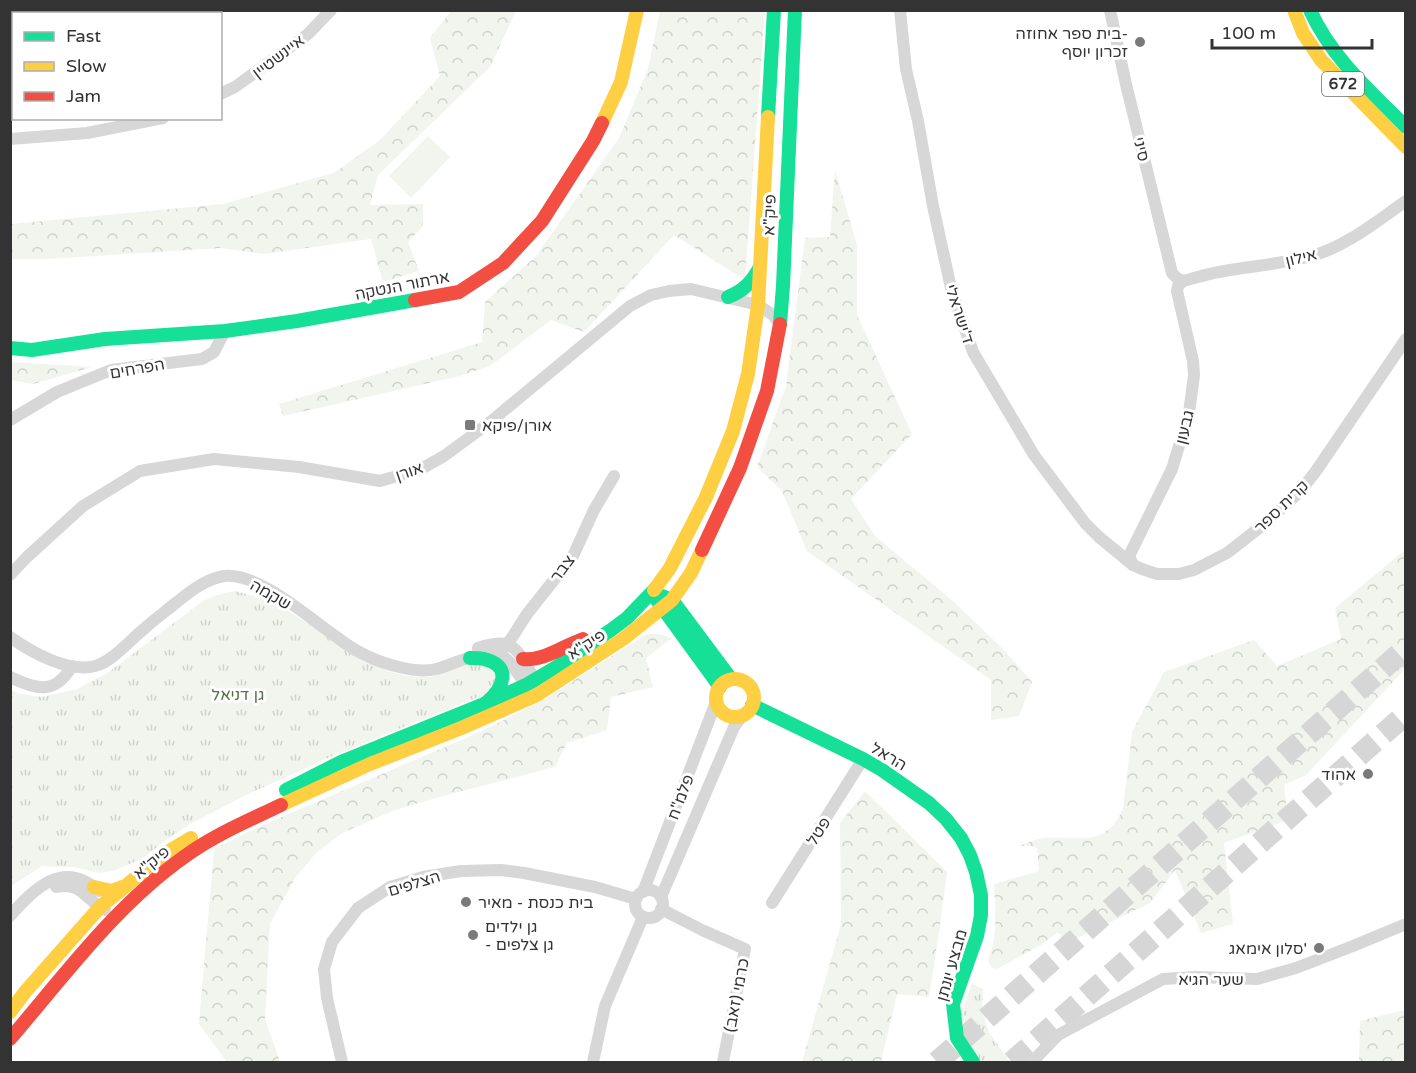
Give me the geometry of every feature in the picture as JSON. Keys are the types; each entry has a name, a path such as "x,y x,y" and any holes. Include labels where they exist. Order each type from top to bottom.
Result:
{"main road":[{"name":"ארתור הנטקה","path":"10,348 32,350 105,339 225,331 297,321 459,292 503,263 542,221 593,141 621,82 636,10"},
{"name":"פיק\"א","path":"10,1012 89,918 122,887 166,853 201,832 341,762 530,683 627,618 670,568 706,496 733,431 748,375 758,305 774,10"},
{"name":"פיק\"א","path":"10,1039 117,916 148,885 183,857 239,825 369,764 459,729 537,695 602,654 639,627 667,604 691,573 744,457 767,391 780,325 795,10"},
{"name":"672","path":"1294,10 1303,33 1320,60 1406,147"},
{"name":"672","path":"1310,10 1324,40 1357,78 1406,127"},
{"path":"728,297 748,286 760,267"},
{"path":"684,627 691,573"},
{"path":"651,592 667,604 726,683"},
{"path":"639,627 664,624 674,628 684,627"},
{"path":"523,659 539,659 568,644 611,630"},
{"path":"470,658 490,661 497,665 504,675 491,699 484,704"},
{"path":"741,680 750,687 754,697 752,705 742,716 726,715 716,702 716,693 726,683 741,680"},
{"name":"הראל","path":"752,705 863,759 929,803 961,838 976,872"},
{"name":"מבצע יונתן","path":"973,1062 957,1038 953,1004 977,936 981,915 981,895 976,872"},
{"path":"89,918 90,891 112,891 122,887"},
{"path":"10,1007 25,992"}],"street":[{"name":"איינשטיין","path":"222,93 235,87 308,34 331,10"},
{"name":"ד'ישראלי","path":"900,10 906,69 933,206 951,288 973,352 1035,455 1085,523 1098,537 1133,565"},
{"name":"סיני","path":"1110,10 1172,273 1183,281"},
{"path":"10,139 87,133 153,120"},
{"name":"אילון","path":"1183,281 1216,272 1316,255 1360,233 1406,201"},
{"name":"גבעון","path":"1133,565 1130,554 1172,469 1189,413 1194,375 1190,343 1177,291 1183,281"},
{"name":"אורן","path":"10,575 83,506 140,471 214,459 299,467 380,481 421,469 444,456 489,423 630,306 651,295 691,289 728,297 758,305 773,315 780,325"},
{"name":"הפרחים","path":"10,420 57,392 111,370 202,359 214,352 225,331"},
{"name":"קרית ספר","path":"1133,565 1157,574 1169,575 1194,570 1227,553 1263,525 1302,489 1316,471 1406,339"},
{"name":"צבר","path":"499,654 573,556 594,510 614,476"},
{"name":"שקמה","path":"10,637 38,654 72,666 97,666 187,594 212,579 225,576 250,580 264,586 339,639 375,660 412,669 428,670 484,653 499,654"},
{"path":"412,669 486,645 508,644 516,649 523,659 530,683 537,695"},
{"path":"499,654 530,683"},
{"path":"10,677 40,689 51,687 63,679 72,666"},
{"name":"פלמ\"ח","path":"639,895 716,702"},
{"name":"פלמ\"ח","path":"661,903 734,727 742,716"},
{"name":"פטל","path":"772,903 863,759"},
{"name":"הצלפים","path":"342,1062 327,998 324,969 332,942 358,908 390,887 423,877 461,871 501,870 639,895"},
{"path":"15,911 43,892 66,885 90,891 117,916"},
{"path":"647,891 655,892 661,903 656,916 651,917 643,916 637,911 635,903 639,895 647,891"},
{"name":"כרמי (זאב)","path":"661,903 702,930 745,948 723,1062"},
{"path":"593,1062 605,1006 643,916"},
{"name":"שער הגיא","path":"1032,1062 1058,1035 1163,979 1195,977 1257,979 1296,968 1406,924"}],"green space":[{"path":"451,11 516,11 490,67 378,175 370,205 423,204 423,226 408,242 419,271 383,282 371,239 263,254 221,248 47,259 11,259 11,224 223,204 334,173 380,140 440,76 430,38"},
{"path":"660,11 765,11 745,280 674,235 584,332 551,320 490,366 460,376 283,416 279,404 482,342 485,302 536,256 619,138 648,69"},
{"path":"428,136 450,157 411,198 389,176"},
{"path":"835,170 857,245 857,315 912,434 851,499 875,536 954,602 1003,649 1032,682 1019,716 991,720 991,680 807,551 782,491 757,467 786,386 805,238 830,237"},
{"path":"11,362 92,367 33,384 11,380"},
{"path":"1405,550 1405,669 1306,775 1284,785 1288,820 1224,843 1233,924 1201,933 1175,870 1150,903 1063,945 1060,934 1057,933 1039,946 997,969 991,967 989,956 995,929 994,884 1039,871 1037,848 1020,846 1043,838 1081,838 1100,835 1116,821 1123,809 1132,732 1164,672 1254,640 1277,666 1341,639 1335,608"},
{"name":"גן דניאל","path":"235,591 264,599 286,610 387,671 406,676 431,677 471,662 483,663 498,677 486,694 337,754 246,795 192,823 142,859 113,871 99,873 74,867 42,866 11,886 10,690 42,697 77,689 106,674 203,601"},
{"path":"647,634 660,634 672,638 646,658 653,687 611,697 607,730 567,743 555,767 395,810 344,832 317,852 295,878 270,924 265,1019 280,1062 227,1062 199,1024 214,849 256,828 480,732 540,702"},
{"path":"865,791 947,872 929,997 897,994 881,1062 802,1062 841,924 840,823"},
{"path":"972,984 983,989 982,1010 989,1032 1010,1062 984,1062 979,1059 971,1047 960,1015"},
{"path":"1405,1010 1405,1062 1359,1062 1360,1021"}],"tunnel":[{"path":"937,1062 1406,648"},
{"path":"1012,1062 1406,714"}],"traffic: fast":[{"path":"768,117 774,10"},
{"path":"780,324 795,10"},
{"path":"1310,10 1340,58 1365,87 1406,127"},
{"path":"728,297 746,286 759,269"},
{"path":"10,348 32,350 105,339 225,331 415,300"},
{"path":"286,790 341,762 526,685 611,630 627,618 654,590"},
{"path":"662,596 672,600 731,679"},
{"path":"656,599 720,687"},
{"path":"470,658 493,662 502,672 501,684 487,702"},
{"path":"752,705 882,770 929,803 961,838 976,872 981,895 981,915 977,936 953,1004 957,1038 973,1062"}],"traffic: slow":[{"path":"602,123 621,82 637,10"},
{"path":"1294,10 1303,33 1321,60 1406,147"},
{"path":"654,590 670,568 706,497 733,431 748,374 758,305 768,117"},
{"path":"281,805 370,764 537,695 623,639 672,600 691,573 702,550"},
{"path":"735,679 748,685 754,698 748,711 735,717 722,711 716,698 722,685 735,679"},
{"path":"10,1012 100,907 166,853 191,838"},
{"path":"94,887 112,891 122,887"}],"traffic: jam":[{"path":"415,300 459,292 503,263 542,221 602,123"},
{"path":"702,550 740,468 767,391 780,324"},
{"path":"523,659 539,658 583,639"},
{"path":"10,1039 113,919 159,876 207,842 281,805"}],"place":[{"name":"בית ספר אחוזה- זכרון יוסף","path":"1140,42"},
{"name":"אורן/פיקא","path":"470,425"},
{"name":"אהוד","path":"1368,774"},
{"name":"בית כנסת - מאיר","path":"466,902"},
{"name":"גן ילדים - גן צלפים","path":"473,935"},
{"name":"סלון אימאג'","path":"1319,948"}]}
